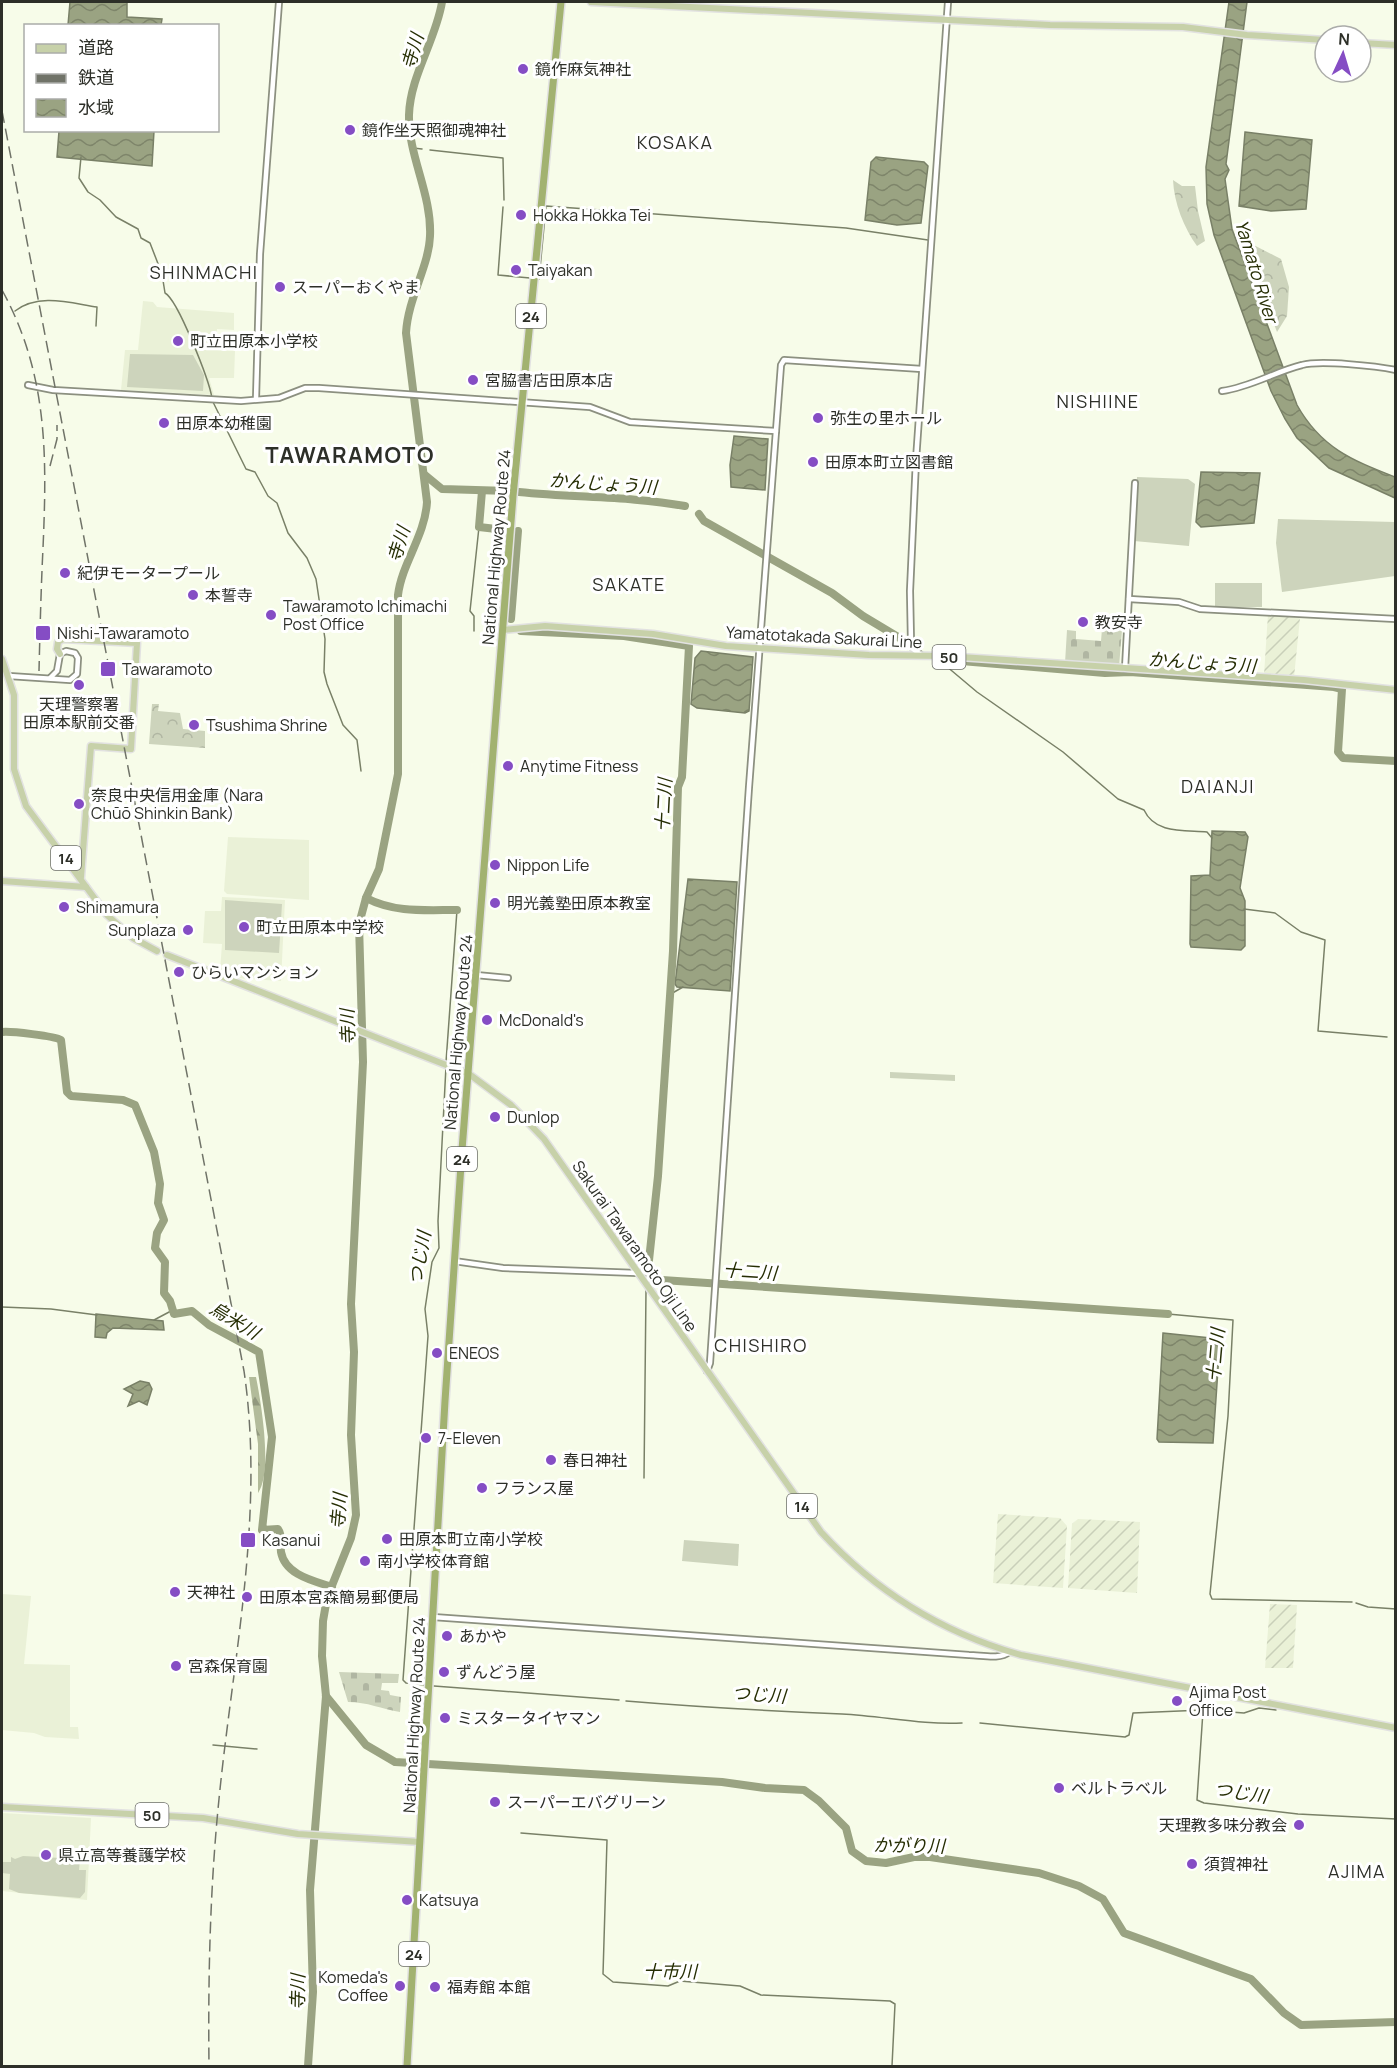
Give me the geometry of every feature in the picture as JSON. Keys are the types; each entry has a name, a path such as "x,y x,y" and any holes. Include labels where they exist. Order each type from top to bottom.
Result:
{"highway":[{"name":"National Highway Route 24","path":"407,2067 454,1261 522,403 561,2"}],"main road":[{"path":"591,2 1050,26 1183,27 1246,35 1313,39"},
{"path":"1373,44 1395,45"},
{"name":"Yamatotakada Sakurai Line","path":"503,630 525,626 557,627 653,634 708,644 1304,680 1395,690"},
{"path":"60,654 57,649 58,642 63,639 137,643 131,749 91,746 81,877"},
{"name":"14","path":"2,659 9,676 15,707 14,769 20,793 31,814 81,877 86,887 120,927 157,951"},
{"path":"2,881 86,887"},
{"name":"Sakurai Tawaramoto Oji Line","path":"167,955 469,1074 511,1105 531,1124 813,1521 843,1555 875,1583 923,1616 963,1635 1009,1652 1395,1728"},
{"name":"50","path":"2,1807 203,1818 301,1834 420,1842"}],"street":[{"path":"256,399 260,254 279,2"},
{"path":"924,656 913,649 910,608 922,369 948,2"},
{"path":"707,1371 710,1363 717,1283 759,647 781,365 784,360 922,369"},
{"path":"1222,392 1310,364 1395,370"},
{"path":"28,385 44,389 241,401 279,398 311,388 400,393 590,407 630,422 776,431"},
{"path":"1125,669 1135,483"},
{"path":"1129,599 1179,602 1200,609 1395,619"},
{"path":"9,676 70,680 77,674 78,658 75,653 66,651 60,654 57,671 50,678"},
{"path":"476,975 508,978"},
{"path":"454,1261 503,1268 637,1273"},
{"path":"433,1617 969,1655 995,1656 1009,1652"}],"shaded area":[{"name":"町立田原本小学校","path":"143,301 153,302 157,307 234,313 234,330 217,329 217,350 235,351 234,378 209,378 214,395 121,390 125,350 138,350"},
{"path":"1268,614 1300,618 1294,677 1264,675"},
{"name":"町立田原本中学校","path":"228,837 309,840 309,900 227,894 224,891"},
{"name":"町立田原本中学校","path":"222,897 285,900 281,981 236,978 220,971 222,944 203,943 205,911 221,911"},
{"path":"998,1514 1060,1518 1067,1526 1063,1588 993,1583"},
{"path":"1078,1519 1140,1522 1137,1593 1068,1588 1072,1524"},
{"path":"2,1594 31,1596 24,1664 70,1665 70,1727 78,1727 79,1739 45,1737 34,1733 2,1730"},
{"path":"1270,1604 1297,1605 1293,1668 1265,1668"},
{"name":"県立高等養護学校","path":"2,1813 91,1818 87,1900 2,1891"}],"green space":[{"path":"1173,180 1182,186 1195,186 1205,241 1197,246 1180,215"},
{"path":"1242,239 1281,259 1289,287 1287,316 1277,332"},
{"path":"130,354 193,355 204,375 203,391 127,387"},
{"path":"1137,477 1188,479 1195,484 1189,546 1134,541"},
{"path":"1278,519 1395,522 1395,576 1282,592 1276,543"},
{"path":"1215,583 1262,583 1262,607 1215,607"},
{"path":"1103,617 1123,618 1119,667 1065,663 1067,630 1076,631 1076,639 1101,641"},
{"path":"152,704 159,704 158,711 180,713 183,729 205,731 205,748 149,744"},
{"path":"225,900 282,904 279,953 225,950"},
{"path":"890,1072 955,1075 955,1081 890,1078"},
{"path":"249,1377 256,1377 264,1436 265,1470 258,1493 258,1444"},
{"path":"684,1540 739,1544 738,1566 682,1561"},
{"path":"339,1672 399,1674 398,1683 382,1683 381,1690 401,1697 400,1712 368,1704 348,1702"},
{"path":"23,1856 80,1859 79,1870 86,1870 85,1892 80,1898 19,1893 9,1889 10,1874 2,1873 2,1862 11,1862 11,1857 15,1859"}],"water":[{"path":"70,2 127,2 127,17 162,19 161,24 68,24"},
{"path":"1229,2 1247,2 1226,164 1229,170 1225,179 1232,229 1297,405 1306,420 1316,432 1339,451 1395,477 1395,498 1329,468 1297,438 1271,391 1214,235 1207,204 1206,167"},
{"path":"59,132 154,132 152,166 57,157"},
{"path":"1245,132 1312,140 1306,209 1271,211 1239,206"},
{"path":"876,157 924,162 928,166 921,223 897,225 865,220 871,162"},
{"path":"734,436 768,439 765,490 731,487 730,465"},
{"path":"1201,472 1260,473 1254,523 1201,527 1196,522"},
{"path":"701,651 753,657 749,711 745,713 697,708 691,704 695,658"},
{"path":"1212,831 1245,832 1248,837 1240,888 1245,901 1245,946 1241,950 1191,947 1190,944 1191,876 1210,875"},
{"path":"688,879 737,882 730,991 677,987 675,984"},
{"path":"96,1314 163,1321 164,1330 113,1328 107,1333 106,1338 95,1337"},
{"path":"1163,1333 1220,1339 1213,1443 1159,1442 1157,1439"},
{"path":"140,1381 149,1383 152,1389 147,1405 139,1401 128,1406 133,1394 124,1389"}],"waterway":[{"name":"寺川","path":"308,2066 313,1992 310,1890 326,1696 322,1656 323,1621 327,1598 351,1538 356,1515 351,1435 354,1352 351,1304 363,1062 359,924 366,898 379,869 398,774 398,595 400,583 422,526 427,502 406,333 410,307 429,247 430,220 412,145 409,115 410,101 418,72 442,2"},
{"name":"寺川","path":"413,148 422,149"},
{"path":"430,150 503,158 504,200"},
{"path":"81,157 79,178 88,192 100,200 116,217 138,229 141,238 150,243 162,274 165,293 171,299 185,325 212,398"},
{"path":"539,279 546,206 846,228 928,240"},
{"path":"503,207 498,275 530,278"},
{"path":"15,311 24,305 44,301 97,307 96,326"},
{"path":"213,402 246,469 255,472 268,496 277,503 288,533 307,558 316,579 325,639 324,672 343,725 357,740 361,771"},
{"name":"かんじょう川","path":"425,475 442,489 509,491"},
{"name":"十二川","path":"482,491 479,527 505,530"},
{"name":"かんじょう川","path":"519,492 643,500 685,506"},
{"name":"かんじょう川","path":"699,514 704,521 832,593 863,616 908,643"},
{"path":"474,631 474,616 470,611 479,527"},
{"name":"十二川","path":"511,619 518,531"},
{"name":"十二川","path":"521,631 624,636 689,646 682,777 678,787 673,951 658,1176 647,1279 1168,1314"},
{"name":"かんじょう川","path":"937,659 1105,673 1130,672 1334,687 1342,689 1338,752 1343,758 1396,761"},
{"path":"939,660 977,692 1063,752 1118,799 1144,810 1149,818 1163,827 1207,832 1212,838"},
{"name":"つじ川","path":"366,898 399,908 457,910"},
{"path":"1244,909 1275,913 1301,932 1325,940 1318,1031 1387,1037"},
{"name":"つじ川","path":"446,1062 457,910"},
{"path":"669,995 683,987"},
{"name":"烏米川","path":"2,1032 32,1034 61,1040 67,1092 71,1096 123,1100 135,1105 154,1152 160,1184 158,1203 164,1220 157,1233 155,1248 165,1262 164,1293 170,1301 174,1314 192,1311 209,1325 259,1352 272,1437 262,1530 278,1529 281,1552 284,1560 294,1572 332,1587"},
{"name":"つじ川","path":"425,1685 406,1683 403,1680 428,1336 425,1309 432,1262 439,1248 438,1221 446,1066"},
{"path":"644,1478 646,1290"},
{"path":"2,1307 51,1309 97,1315"},
{"path":"154,1320 171,1311"},
{"name":"十二川","path":"1168,1314 1233,1320 1228,1416 1210,1594 1212,1599 1352,1602"},
{"name":"十二川","path":"1356,1603 1368,1607 1396,1609"},
{"name":"つじ川","path":"434,1686 619,1700"},
{"name":"かがり川","path":"326,1696 366,1745 395,1762 722,1782 804,1790 819,1801 846,1828 852,1851 866,1861 886,1863 914,1857 930,1857 1039,1873 1079,1886 1103,1899 1124,1933 1251,1979 1284,2013 1301,2025 1396,2022"},
{"name":"つじ川","path":"626,1701 857,1715 932,1723 962,1723"},
{"name":"つじ川","path":"980,1723 1125,1737 1129,1735 1133,1713 1203,1710 1244,1713 1259,1708 1276,1710"},
{"name":"つじ川","path":"1203,1711 1197,1800 1204,1803 1298,1814 1396,1819"},
{"path":"213,1745 257,1749"},
{"name":"十市川","path":"521,1833 607,1840 603,1974 613,1982 668,1986 680,1981 740,1986 761,1995 890,2001 895,2004 892,2066"}],"railway":[{"path":"2,111 244,1371 250,1425 251,1478 245,1585 216,1832 210,1932 209,2066"},
{"path":"2,290 17,321 28,353 41,416 45,480 39,671"},
{"path":"50,466 57,439 57,425"}],"place":[{"name":"鏡作麻気神社","path":"523,69"},
{"name":"鏡作坐天照御魂神社","path":"350,130"},
{"name":"Hokka Hokka Tei","path":"521,215"},
{"name":"Taiyakan","path":"516,270"},
{"name":"スーパーおくやま","path":"280,287"},
{"name":"町立田原本小学校","path":"178,341"},
{"name":"宮脇書店田原本店","path":"473,380"},
{"name":"弥生の里ホール","path":"818,418"},
{"name":"田原本幼稚園","path":"164,423"},
{"name":"田原本町立図書館","path":"813,462"},
{"name":"紀伊モータープール","path":"65,573"},
{"name":"本誓寺","path":"193,595"},
{"name":"Tawaramoto Ichimachi Post Office","path":"271,615"},
{"name":"教安寺","path":"1083,622"},
{"name":"Nishi-Tawaramoto","path":"43,633"},
{"name":"Tawaramoto","path":"108,669"},
{"name":"天理警察署 田原本駅前交番","path":"79,685"},
{"name":"Tsushima Shrine","path":"194,725"},
{"name":"Anytime Fitness","path":"508,766"},
{"name":"奈良中央信用金庫 (Nara Chūō Shinkin Bank)","path":"79,804"},
{"name":"Nippon Life","path":"495,865"},
{"name":"明光義塾田原本教室","path":"495,903"},
{"name":"Shimamura","path":"64,907"},
{"name":"町立田原本中学校","path":"244,927"},
{"name":"Sunplaza","path":"188,930"},
{"name":"ひらいマンション","path":"179,972"},
{"name":"McDonald's","path":"487,1020"},
{"name":"Dunlop","path":"495,1117"},
{"name":"ENEOS","path":"437,1353"},
{"name":"7-Eleven","path":"426,1438"},
{"name":"春日神社","path":"551,1460"},
{"name":"フランス屋","path":"482,1488"},
{"name":"田原本町立南小学校","path":"387,1539"},
{"name":"Kasanui","path":"248,1540"},
{"name":"南小学校体育館","path":"365,1561"},
{"name":"天神社","path":"175,1592"},
{"name":"田原本宮森簡易郵便局","path":"247,1597"},
{"name":"あかや","path":"447,1636"},
{"name":"宮森保育園","path":"176,1666"},
{"name":"ずんどう屋","path":"444,1672"},
{"name":"Ajima Post Office","path":"1177,1701"},
{"name":"ミスタータイヤマン","path":"445,1718"},
{"name":"ベルトラベル","path":"1059,1788"},
{"name":"スーパーエバグリーン","path":"495,1802"},
{"name":"天理教多味分教会","path":"1299,1825"},
{"name":"県立高等養護学校","path":"46,1855"},
{"name":"須賀神社","path":"1192,1864"},
{"name":"Katsuya","path":"407,1900"},
{"name":"Komeda's Coffee","path":"400,1986"},
{"name":"福寿館 本館","path":"435,1987"}],"district":[{"name":"KOSAKA","path":"675,142"},
{"name":"SHINMACHI","path":"204,272"},
{"name":"NISHIINE","path":"1098,401"},
{"name":"TAWARAMOTO","path":"350,455"},
{"name":"SAKATE","path":"629,584"},
{"name":"DAIANJI","path":"1218,786"},
{"name":"CHISHIRO","path":"761,1345"},
{"name":"AJIMA","path":"1357,1871"}],"water label":[{"name":"Yamato River","path":"1257,271"}]}
